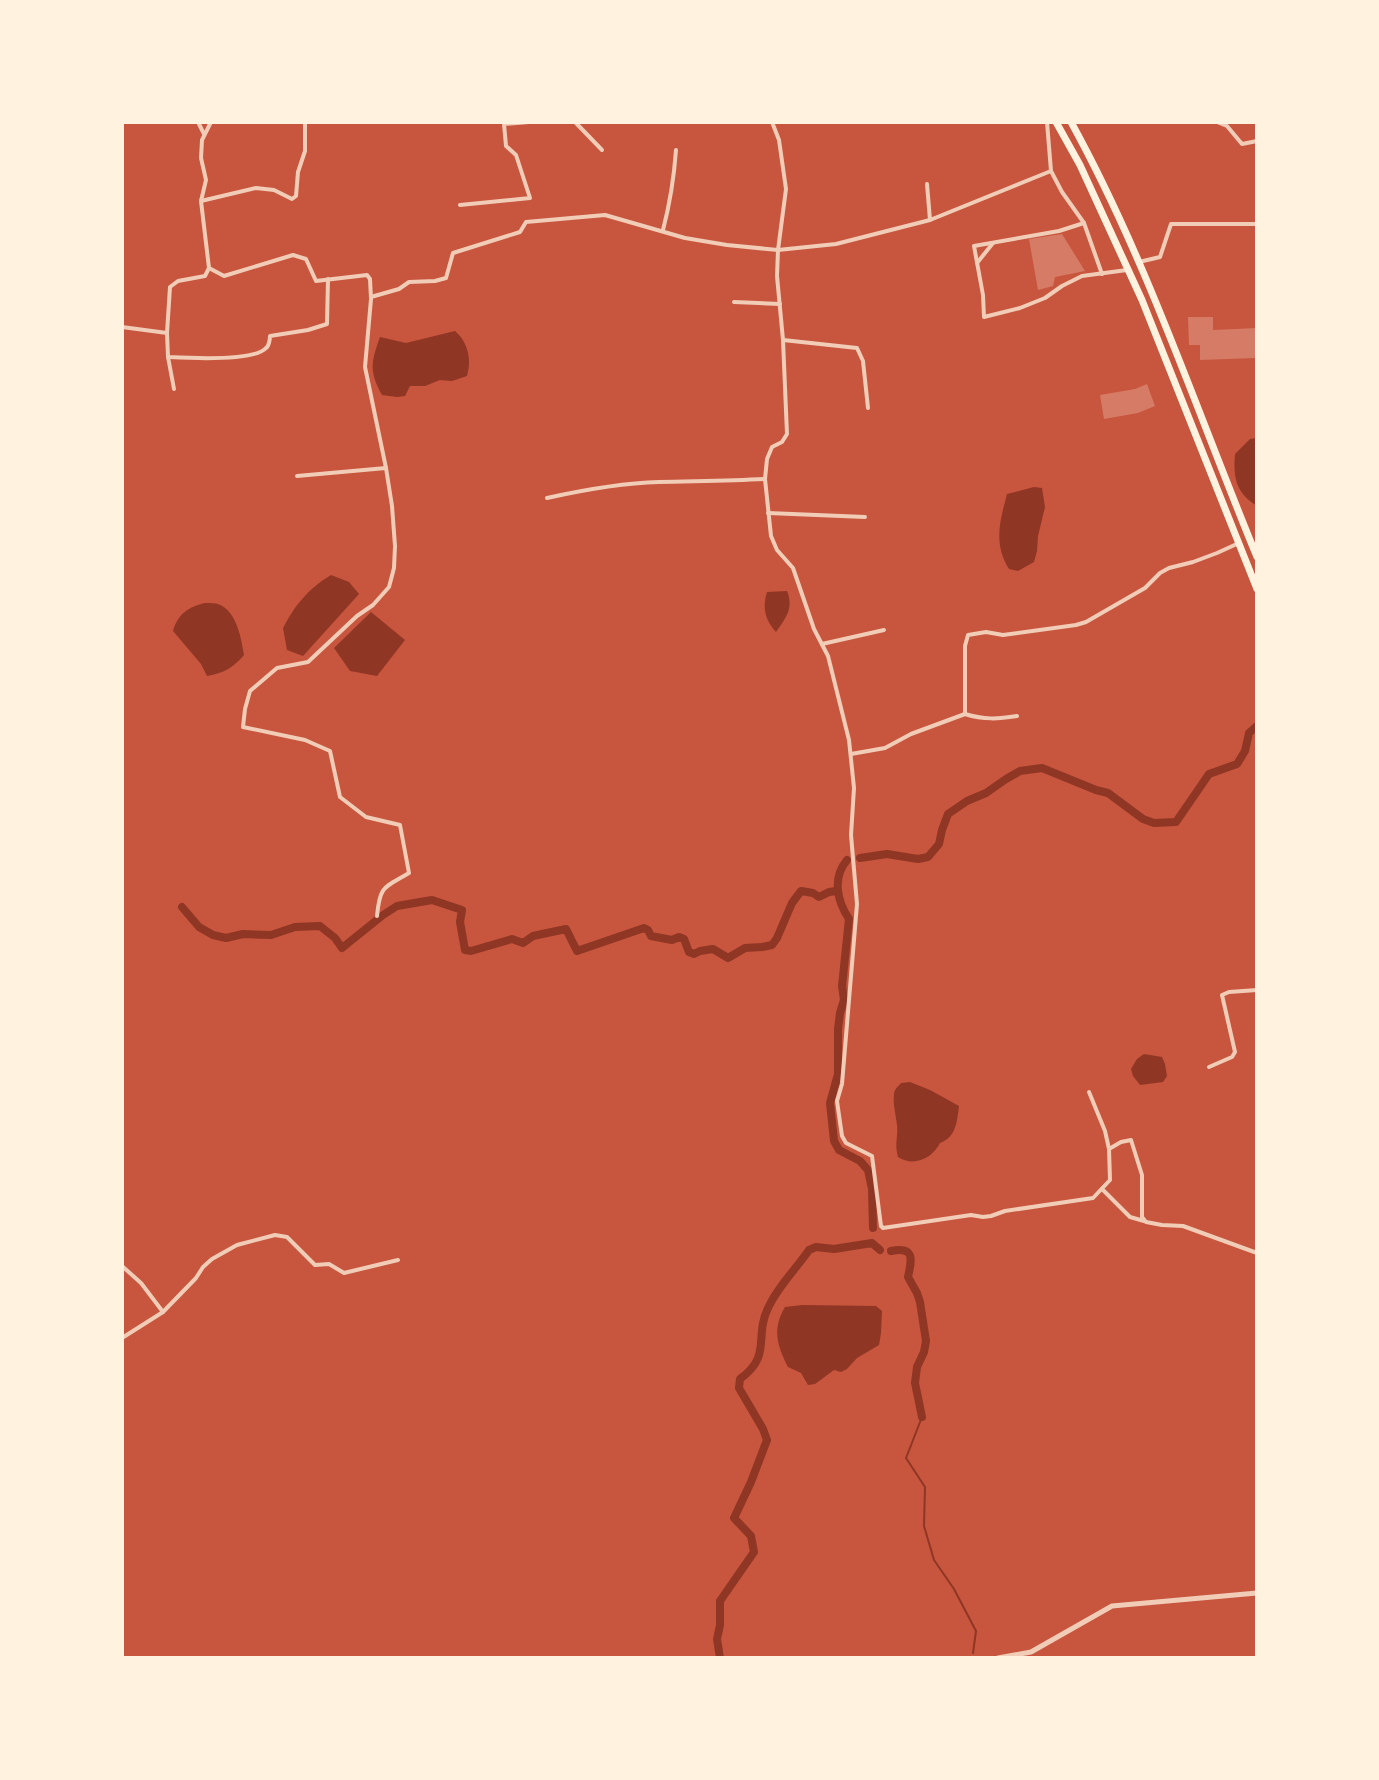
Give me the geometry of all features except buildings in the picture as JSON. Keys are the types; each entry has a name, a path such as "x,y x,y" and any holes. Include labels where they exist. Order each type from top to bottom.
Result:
{"highway":[{"path":"1056,122 1080,165 1142,300 1257,589"},
{"path":"1071,122 1139,262 1257,557"}],"street":[{"path":"198,122 205,135"},
{"path":"174,389 167,333 170,287 178,281 205,276 209,268 201,201 206,180 201,158 202,140 211,122"},
{"path":"201,201 256,188 274,190 292,199 296,196 298,172 305,151 305,122"},
{"path":"460,205 530,198 516,155 506,146 504,124 529,122"},
{"path":"575,122 602,150"},
{"path":"772,122 779,140 786,189 778,250 787,434 782,442 772,447 767,459 768,513 771,536 777,550 793,568 809,615 828,656 849,740 854,788 851,835 857,904 842,1084 837,1101 842,1136 846,1143 872,1156 883,1228 971,1215 991,1216 1005,1211 1093,1198 1110,1180 1109,1149 1089,1092"},
{"path":"1047,122 1051,171 1084,223 1102,274"},
{"path":"1217,122 1227,126 1242,144 1257,141"},
{"path":"662,231 672,198 670,192 676,150"},
{"path":"371,297 399,289 409,282 446,278 453,253 520,232 526,222 605,215 685,238 778,250 836,244 930,220 1051,171"},
{"path":"927,184 930,220"},
{"path":"1084,223 1059,231 974,246 984,317 1045,298 1082,276 1127,270"},
{"path":"1139,262 1160,257 1171,224 1257,224"},
{"path":"977,263 993,243"},
{"path":"209,268 224,276 293,255 306,259 316,281 367,275 370,279 365,367 392,506 395,546 389,587 308,662 277,668 263,678 250,691 243,727 284,734 316,743 330,751 340,797 366,817 400,825 409,873 384,888 379,897 377,916"},
{"path":"168,357 231,359 264,350 270,336 327,324 328,279"},
{"path":"734,302 780,304"},
{"path":"122,327 167,333"},
{"path":"783,340 857,348 863,361 868,408"},
{"path":"297,476 386,468"},
{"path":"547,498 611,486 656,482 765,479"},
{"path":"768,513 865,517"},
{"path":"965,714 965,646 968,635 986,632 1003,635 1086,622 1145,588 1169,568 1193,562 1239,543"},
{"path":"822,644 884,630"},
{"path":"851,754 885,748 911,734 965,714 999,720 1017,716"},
{"path":"1209,1067 1232,1057 1235,1052 1222,995 1257,990"},
{"path":"1109,1149 1131,1140 1142,1175 1142,1217 1146,1222"},
{"path":"1102,1189 1130,1217 1162,1225 1183,1226 1257,1253"},
{"path":"122,1338 163,1312 203,1267 237,1245 275,1235 287,1237 315,1265 329,1264 344,1273 398,1260"},
{"path":"122,1266 141,1283 163,1312"},
{"path":"998,1658 1031,1652 1112,1606 1257,1593"}],"shaded area":[{"path":"455,331 468,352 467,376 425,386 410,386 405,396 382,395 373,366 380,337 406,343"},
{"path":"1257,438 1257,506 1240,490 1235,454 1250,439"},
{"path":"1042,488 1045,507 1034,562 1018,571 1009,569 999,541 1007,494"},
{"path":"331,575 349,582 359,594 303,656 287,650 283,628 297,605"},
{"path":"787,591 789,608 776,632 766,614 767,592"},
{"path":"205,603 217,604 230,613 237,626 244,655 228,669 207,676 201,664 173,631 184,612"},
{"path":"371,612 405,640 377,676 350,671 334,648"},
{"path":"1144,1054 1162,1057 1167,1076 1163,1082 1140,1085 1133,1076 1131,1069"},
{"path":"910,1082 959,1106 953,1133 927,1157 916,1161 898,1157 896,1146 894,1094 901,1083"},
{"path":"876,1306 882,1311 879,1345 857,1358 847,1369 841,1372 834,1370 815,1384 808,1385 801,1373 788,1367 777,1330 785,1307"}],"waterway":[{"path":"860,858 887,854 918,859 928,857 939,844 948,814 1020,771 1042,768 1108,793 1143,819 1154,823 1176,822 1209,774 1237,764 1245,751 1249,733 1257,726"},
{"path":"847,860 838,882 839,897 849,919 842,986 844,1000 838,1029 838,1074 830,1103 834,1141 839,1150 860,1161 868,1170 873,1228"},
{"path":"182,907 199,927 213,935 226,938 243,934 271,935 295,927 320,926 342,948 397,906 432,900 462,910 460,922 465,950 512,939 523,943 533,936 566,929 577,951 644,928 651,936 684,939 689,952 694,954 713,949 728,958 745,948 772,945 801,891 819,897 837,891"},
{"path":"720,1658 717,1639 720,1601 754,1552 751,1536 734,1518 767,1440 739,1388 740,1379 756,1362 762,1327 773,1298 809,1250 872,1243 880,1250"},
{"path":"891,1251 904,1250 910,1255 908,1277 920,1302 926,1341 915,1383 922,1417"},
{"path":"922,1417 906,1458 925,1487 924,1526 934,1560 954,1589 976,1631 973,1653"}]}
